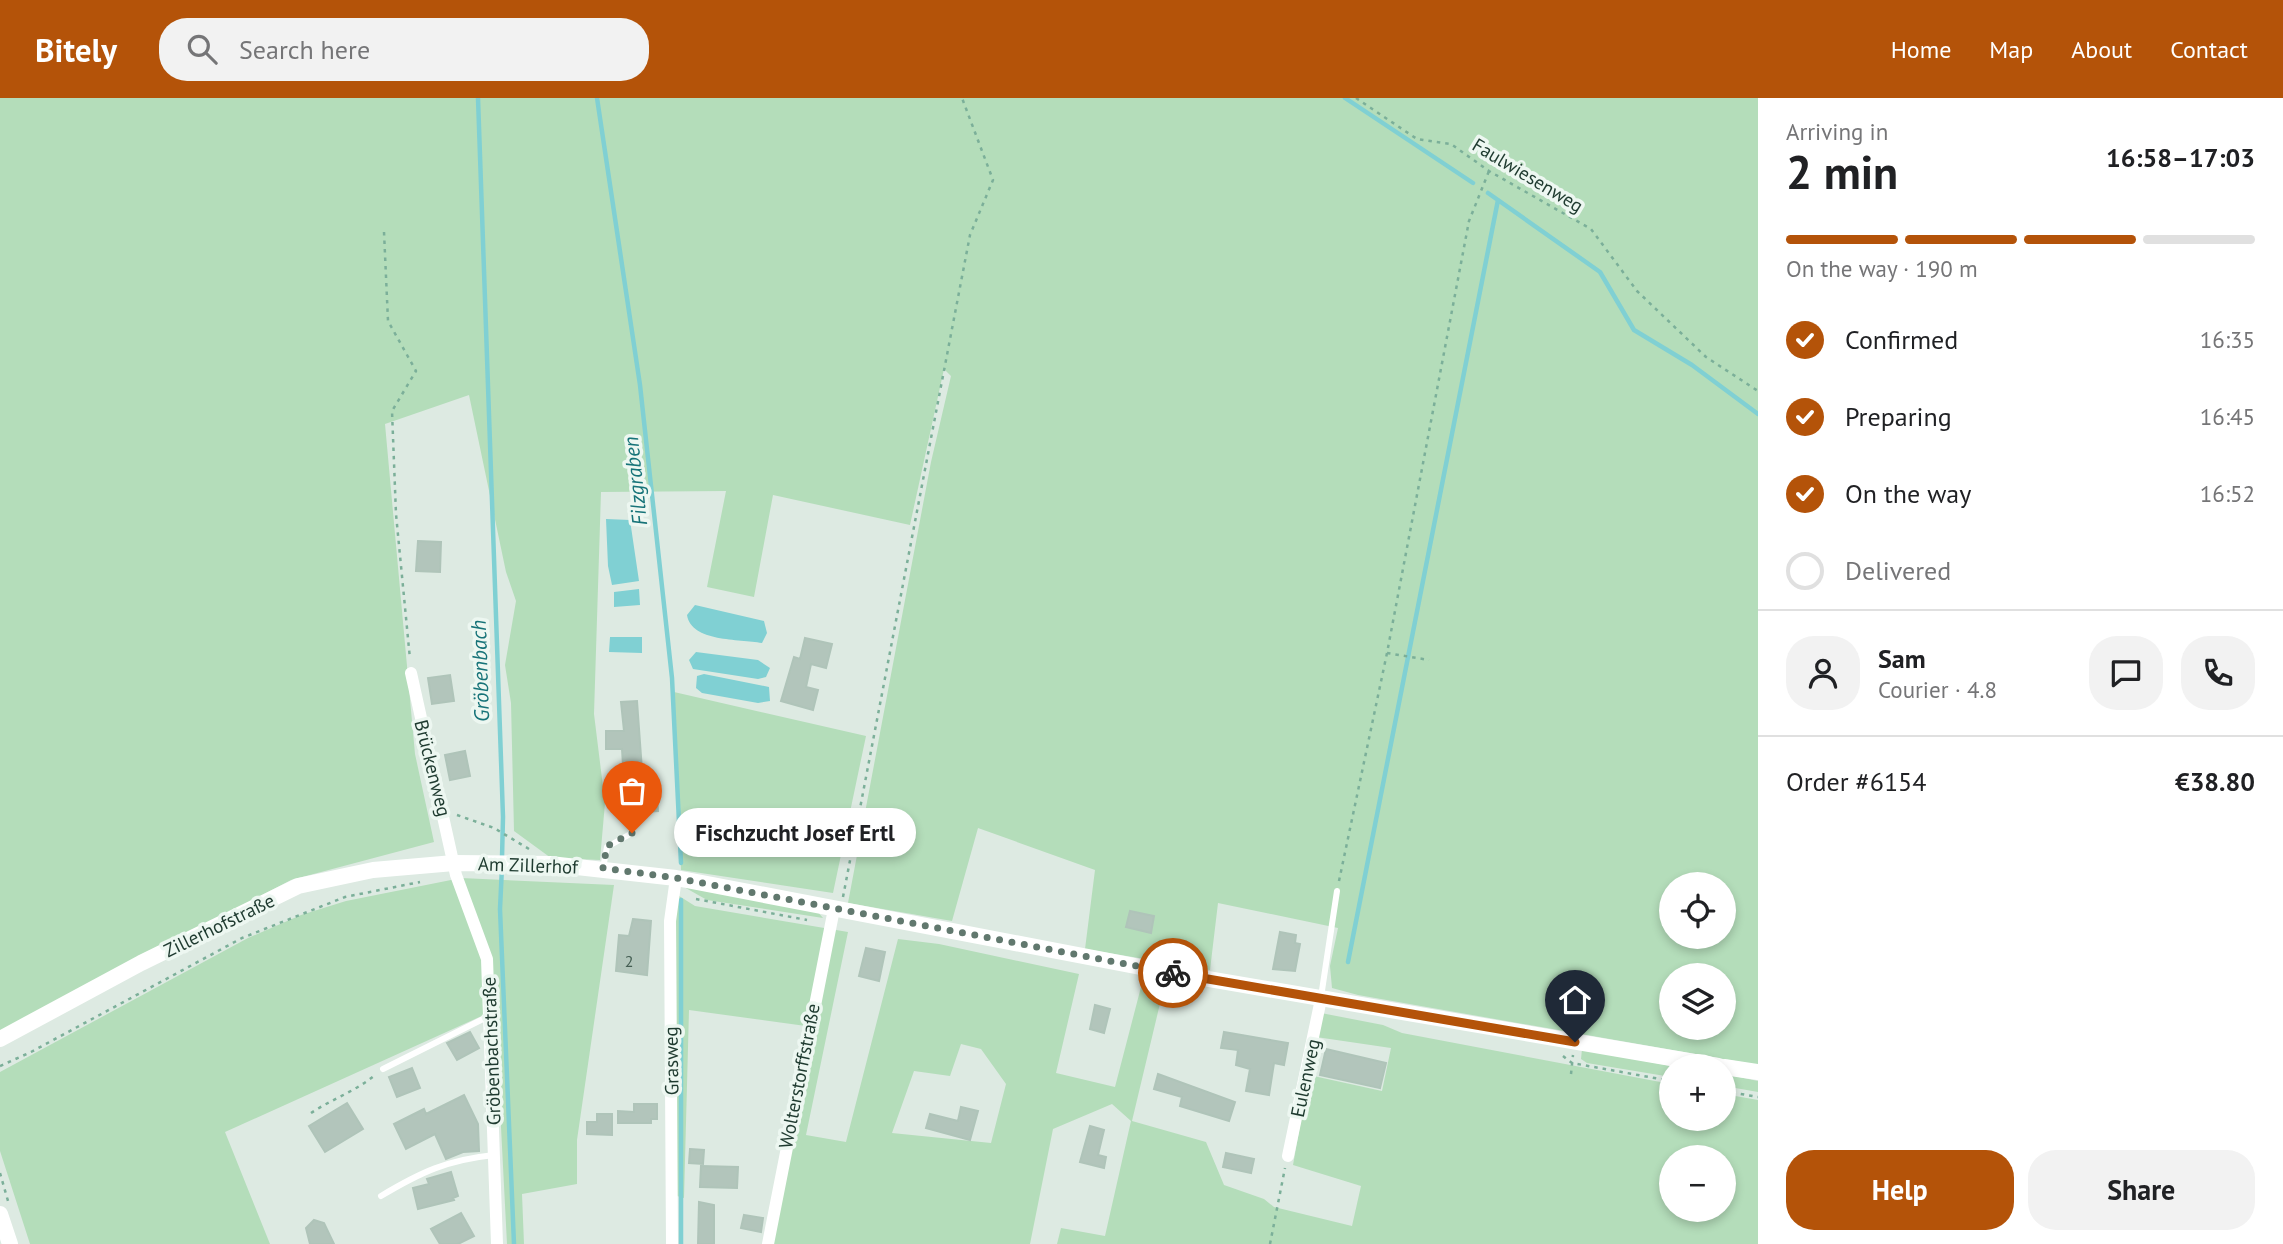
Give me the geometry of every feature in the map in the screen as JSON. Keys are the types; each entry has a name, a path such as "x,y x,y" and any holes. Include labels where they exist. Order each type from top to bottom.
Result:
{"street":[{"name":"Brückenweg","path":"411,673 454,863"},
{"name":"Am Zillerhof","path":"454,863 603,868 676,878 1321,999 1659,1056"},
{"name":"Gröbenbachstraße","path":"454,863 456,876 487,959 497,1244"},
{"name":"Zillerhofstraße","path":"0,1039 141,963 298,886 373,870 454,863"},
{"name":"Grasweg","path":"672,1244 670,921 676,878"},
{"name":"Wolterstorffstraße","path":"768,1244 837,910"},
{"name":"Eulenweg","path":"1288,1156 1321,999"},
{"path":"1736,1069 1758,1072"},
{"path":"0,1214 10,1244"}],"lane":[{"path":"603,868 607,846 632,833"},
{"path":"1321,999 1337,891"},
{"path":"383,1069 491,1015"},
{"path":"381,1196 428,1169 447,1162 495,1155"}],"path":[{"path":"837,910 870,767 970,235 993,180 962,98"},
{"name":"Faulwiesenweg","path":"1356,98 1417,139 1451,144 1489,171 1591,229 1637,290 1706,357 1758,391"},
{"path":"1337,891 1387,653 1469,220 1489,171"},
{"path":"384,233 388,321 416,371 392,411 396,514 411,673"},
{"path":"1387,653 1429,660"},
{"path":"443,811 495,828 513,837"},
{"path":"0,1066 277,922 345,897 431,880"},
{"path":"311,1113 341,1094 360,1088 383,1069"},
{"path":"1736,1093 1758,1097"},
{"path":"1270,1244 1288,1156"}],"green space":[{"path":"0,98 1758,98 1758,1065 1736,1061 1736,1054 1695,1054 1358,995 1332,988 1330,966 1338,928 1218,903 1210,970 1085,949 1095,870 978,828 952,921 848,903 931,462 951,376 944,369 910,525 773,495 754,597 707,587 726,491 601,492 594,714 605,803 600,860 551,858 514,831 511,703 505,665 516,601 506,572 469,395 385,424 415,754 434,842 291,880 0,1031"},
{"path":"674,692 866,736 833,893 681,870"},
{"path":"461,878 614,885 577,1140 577,1184 522,1194 524,1244 507,1244 495,1010 225,1132 270,1244 30,1244 0,1151 0,1072 248,938 301,915 346,901"},
{"path":"684,887 817,911 823,918 707,900"},
{"path":"676,894 695,906 848,932 806,1135 846,1142 898,939 939,944 1079,974 1056,1073 1115,1087 1141,987 1163,991 1132,1121 1206,1142 1224,1185 1264,1199 1274,1207 1352,1226 1361,1186 1293,1165 1309,1075 1382,1091 1391,1048 1316,1037 1321,1013 1383,1025 1402,1033 1659,1082 1659,1131 1736,1131 1736,1096 1758,1100 1758,1244 1057,1244 1061,1228 1105,1236 1131,1121 1112,1104 1053,1129 1030,1244 773,1244 813,1027 689,1010 684,1198 677,1196","holes":["961,1044 981,1049 1006,1084 991,1143 892,1133 914,1071 950,1076"]},
{"path":"1582,1049 1659,1064 1659,1075 1587,1063 1581,1059"},
{"path":"1736,1076 1758,1081 1758,1092 1736,1088"}],"water":[{"path":"606,519 630,520 639,581 612,585 608,566"},
{"path":"639,589 640,605 614,607 614,592"},
{"path":"695,605 764,621 767,633 762,643 706,635 690,624 687,615"},
{"path":"610,637 642,637 642,653 609,652"},
{"path":"696,652 758,660 770,668 766,677 758,679 693,669 689,660"},
{"path":"704,674 769,687 770,701 758,703 702,693 696,688 697,676"}],"building":[{"path":"418,541 441,542 440,572 416,571"},
{"path":"805,638 832,644 826,668 811,664 806,687 818,690 813,710 781,701 794,657 800,659"},
{"path":"450,675 454,701 432,704 428,678"},
{"path":"637,701 644,798 657,796 658,811 626,813 622,749 606,749 606,731 624,731 621,702"},
{"path":"465,751 470,776 450,780 445,755"},
{"path":"1130,911 1154,916 1151,933 1126,927"},
{"path":"633,919 651,921 647,975 616,971 619,935 629,936"},
{"path":"1280,932 1296,935 1295,943 1300,944 1295,971 1273,969"},
{"path":"866,948 885,952 879,981 859,976"},
{"path":"1095,1005 1110,1009 1104,1033 1090,1029"},
{"path":"470,1032 479,1048 457,1060 447,1043"},
{"path":"1224,1032 1288,1043 1284,1065 1274,1063 1269,1095 1246,1091 1250,1069 1236,1065 1238,1050 1221,1048"},
{"path":"1326,1049 1386,1063 1380,1088 1320,1075"},
{"path":"412,1068 420,1088 397,1097 389,1077"},
{"path":"1158,1074 1235,1102 1229,1121 1180,1106 1182,1097 1154,1089"},
{"path":"464,1095 478,1124 479,1151 463,1152 446,1159 435,1134 406,1149 394,1124 424,1109 426,1114"},
{"path":"347,1103 363,1129 325,1152 309,1126"},
{"path":"634,1104 657,1104 657,1119 651,1119 651,1123 618,1123 618,1111 634,1112"},
{"path":"961,1107 978,1111 970,1140 926,1128 930,1114 958,1121"},
{"path":"597,1114 612,1114 612,1135 587,1134 587,1122 597,1122"},
{"path":"1090,1126 1104,1130 1098,1155 1106,1157 1104,1168 1080,1162"},
{"path":"690,1149 704,1150 703,1164 689,1163"},
{"path":"1226,1153 1254,1159 1251,1173 1223,1167"},
{"path":"701,1166 738,1167 737,1188 700,1187"},
{"path":"451,1172 458,1196 453,1198 454,1200 418,1209 413,1188 429,1184 427,1179"},
{"path":"699,1202 714,1205 714,1244 698,1244"},
{"path":"461,1213 474,1236 458,1244 440,1244 431,1229"},
{"path":"744,1215 763,1218 761,1232 741,1228"},
{"path":"314,1220 324,1223 334,1244 310,1244 306,1228"}],"waterway":[{"name":"Gröbenbach","path":"478,98 503,817 502,858"},
{"name":"Filzgraben","path":"597,98 640,385 672,678 681,863"},
{"path":"1345,98 1473,183"},
{"path":"1488,193 1600,272 1634,330 1692,365 1758,414"},
{"path":"1348,962 1498,200"},
{"name":"Gröbenbach","path":"502,867 500,909 514,1244"},
{"path":"681,900 681,1244"}],"way so far":[{"path":"632,833 607,846 603,868 676,878 1173,973"}],"place":[{"name":"Fischzucht Josef Ertl","path":"632,833"}],"route":[{"path":"1173,973 1575,1042"}]}
